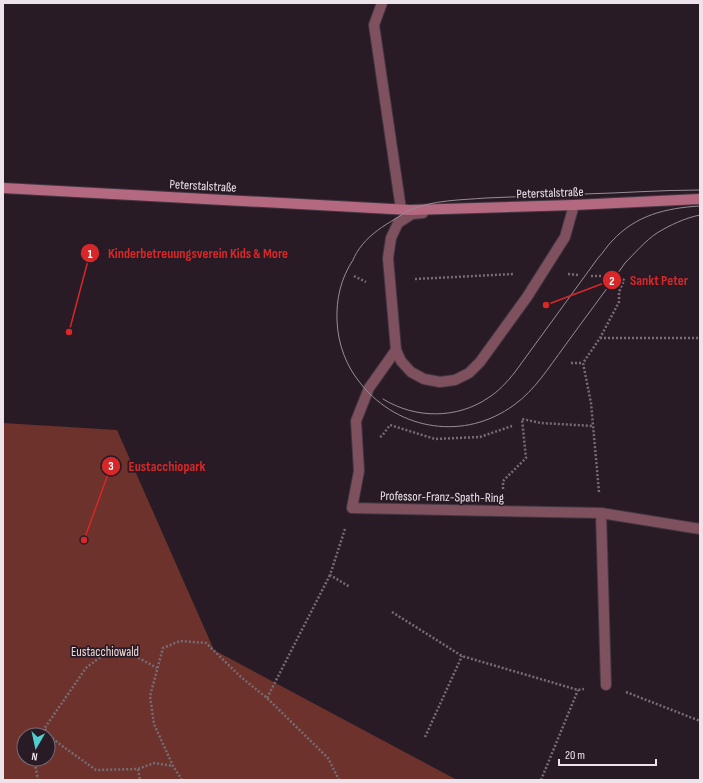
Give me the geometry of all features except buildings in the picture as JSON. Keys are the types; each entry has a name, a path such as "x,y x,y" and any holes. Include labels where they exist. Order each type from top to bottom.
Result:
{"street":[{"name":"Peterstalstraße","path":"3,188 410,210 574,205 700,199"}],"lane":[{"path":"382,3 374,25 401,209"},
{"path":"445,209 412,214 398,223 391,238 388,258 396,350 401,361 411,372 424,379 440,382 455,380 469,373 480,362 523,303 565,237 574,205"},
{"path":"352,508 359,471 356,421 368,388 396,350"},
{"name":"Professor-Franz-Spath-Ring","path":"352,508 600,513 700,529"},
{"path":"600,513 606,685"}],"path":[{"path":"415,279 519,274"},
{"path":"354,276 366,282"},
{"path":"591,276 606,276"},
{"path":"600,513 591,404 583,364 600,338 619,302 619,292 624,280 620,278"},
{"path":"600,338 700,338"},
{"path":"571,363 583,364"},
{"path":"502,511 503,481 526,458 522,419 541,423 593,426"},
{"path":"358,456 382,436 390,425 435,439 480,437 512,426"},
{"path":"267,698 330,575 352,508"},
{"path":"330,575 350,587"},
{"path":"392,612 462,656 578,690 606,685 700,720"},
{"path":"182,780 173,766 154,724 150,696 163,648 180,641 206,643 242,678 267,698 328,758 339,780"},
{"path":"45,727 86,668 104,655 122,649 157,668"},
{"path":"425,737 462,656"},
{"path":"541,780 578,690"},
{"path":"56,742 96,770 138,769 154,763 173,766"},
{"path":"36,767 38,780"},
{"path":"138,769 140,780"}],"green space":[{"name":"Eustacchiowald","path":"3,423 117,430 214,650 457,780 3,780"}],"tram line":[{"path":"700,190 467,199 428,204 408,211 382,227 366,241 357,252 342,281 338,297 338,330 341,346 347,362 361,384 376,400 394,412 413,421 433,426 454,427 475,424 495,416 514,405 529,392 547,370 625,263 640,247 667,227 700,215"},
{"path":"383,399 395,406 409,410 436,414 463,410 488,398 503,386 515,372 598,258 621,232 652,214 700,206"}],"place":[{"name":"Sankt Peter","path":"546,305"},
{"name":"Kinderbetreuungsverein Kids & More","path":"69,332"},
{"name":"Eustacchiopark","path":"84,540"}]}
